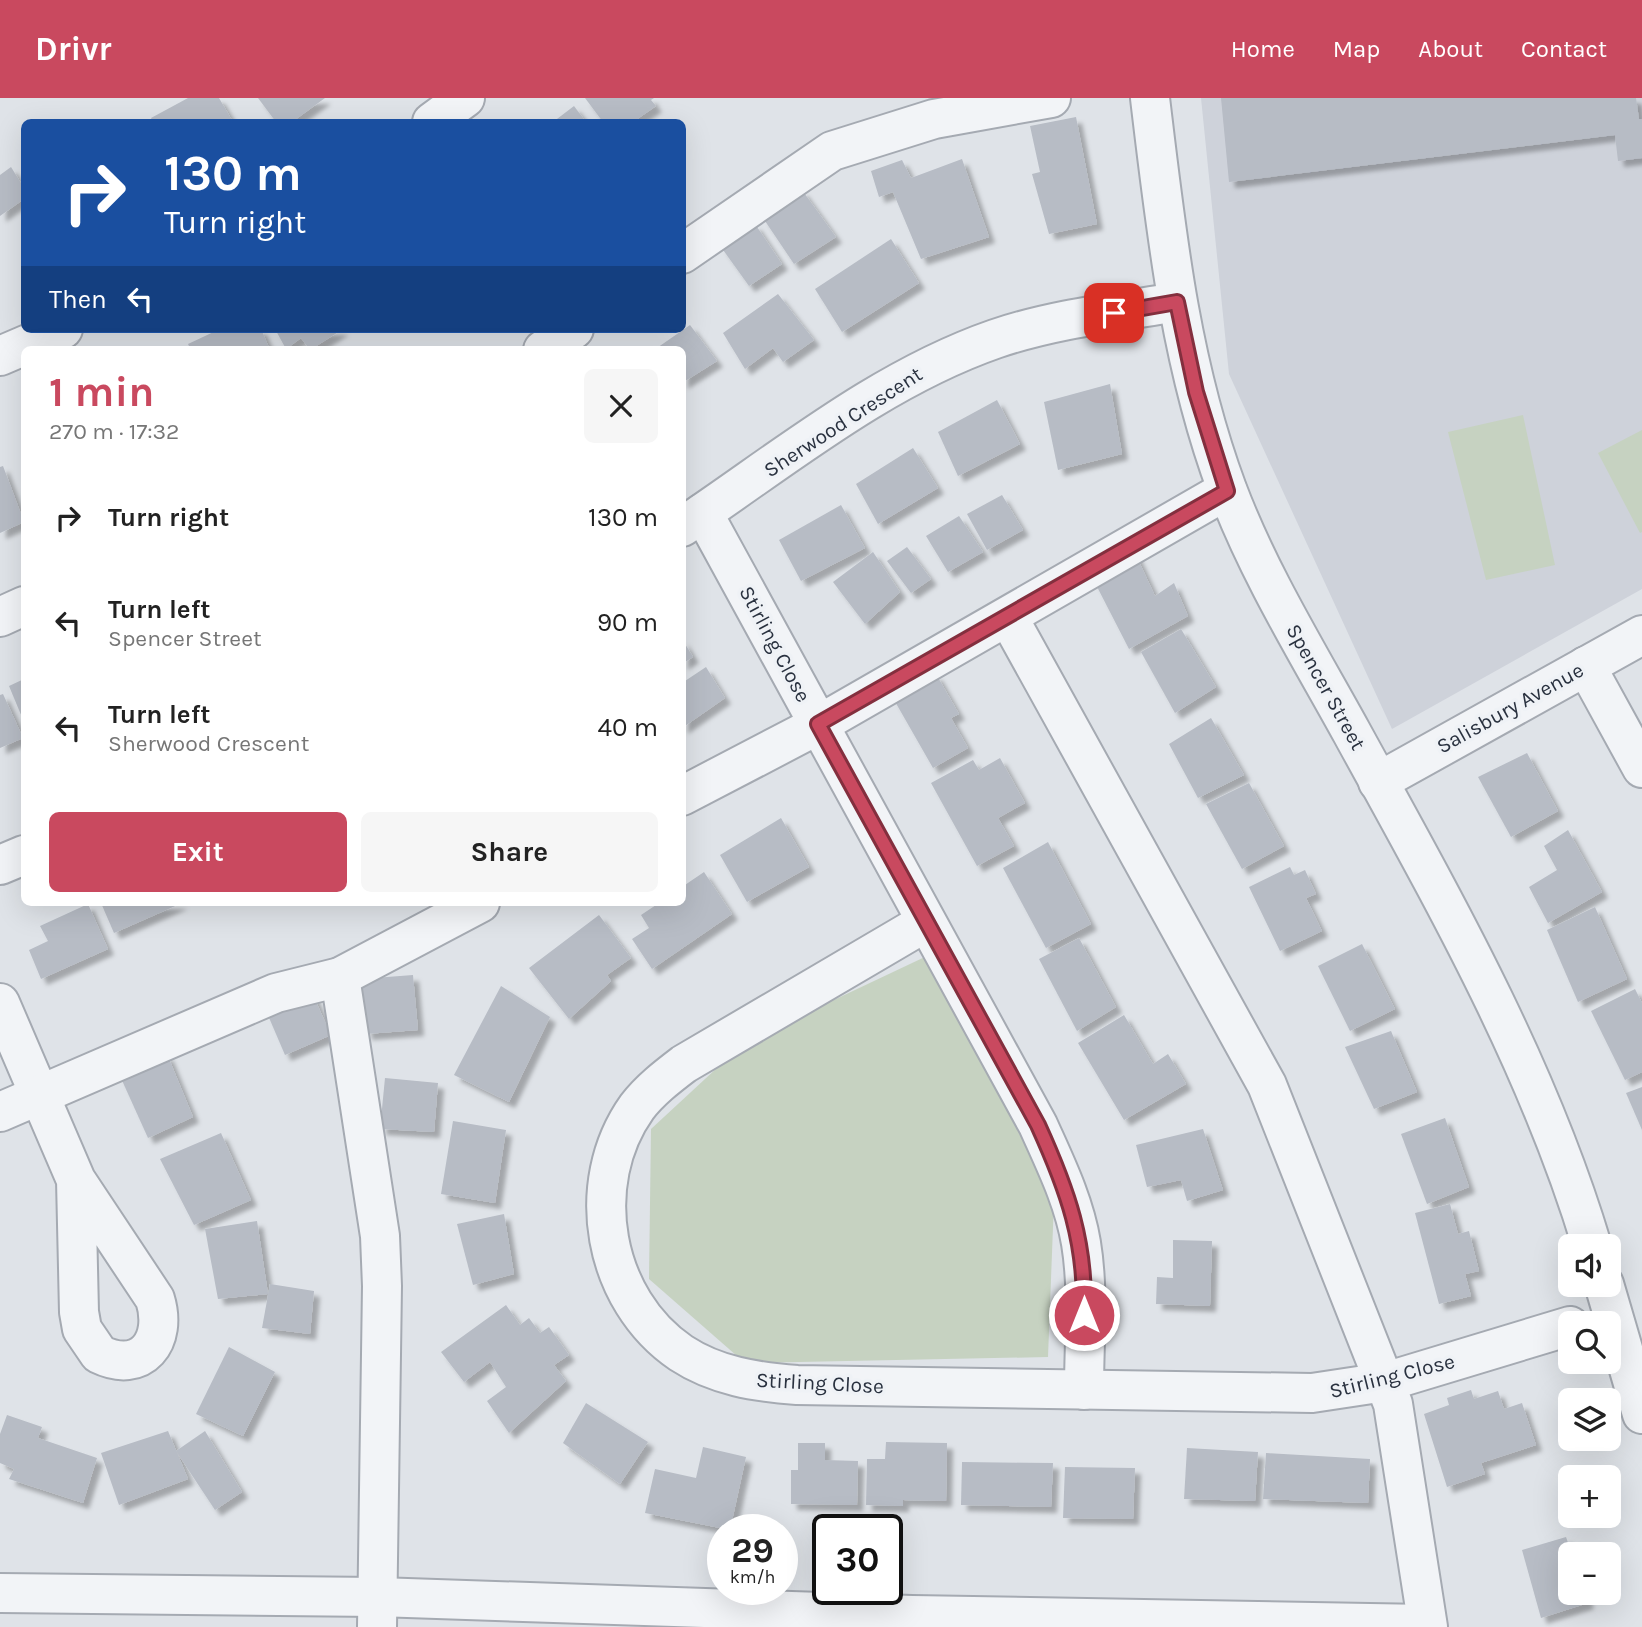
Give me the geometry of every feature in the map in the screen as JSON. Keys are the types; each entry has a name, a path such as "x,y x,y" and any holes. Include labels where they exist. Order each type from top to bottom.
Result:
{"street":[{"path":"436,119 465,98"},
{"path":"686,251 832,151 934,119 1051,98"},
{"name":"Spencer Street","path":"1150,98 1177,302 1196,392 1227,491 1281,605 1499,1006 1550,1121 1588,1234"},
{"name":"Sherwood Crescent","path":"693,520 859,408 905,379 953,355 1031,329 1177,302"},
{"path":"550,346 568,333"},
{"path":"686,794 818,724 1227,491"},
{"name":"Stirling Close","path":"693,520 818,724 1038,1125 1065,1186 1078,1232 1083,1266 1084,1390"},
{"path":"0,617 21,607"},
{"path":"0,1593 377,1612 912,1615 1428,1626 1396,1414 1267,1085 1008,617"},
{"name":"Salisbury Avenue","path":"1378,782 1642,635"},
{"path":"1586,666 1642,768"},
{"path":"0,865 21,856"},
{"path":"0,1112 276,993 340,977 474,906"},
{"name":"Stirling Close","path":"926,922 684,1064 657,1084 636,1108 617,1145 607,1182 605,1215 612,1252 623,1286 641,1317 661,1338 683,1354 739,1378 797,1385 1312,1394 1385,1382 1558,1330"},
{"path":"340,977 380,1236 382,1286 377,1612"},
{"path":"0,1003 76,1180"},
{"path":"1599,1307 1642,1414"}],"shaded area":[{"path":"1201,98 1642,98 1642,589 1392,729 1229,374"}],"green space":[{"path":"1523,415 1555,565 1486,580 1448,432"},
{"path":"1642,430 1642,532 1640,533 1598,453"},
{"path":"929,955 1054,1201 1048,1357 745,1363 649,1279 651,1129 745,1042"}],"building":[{"path":"188,98 219,98 231,119 152,119"},
{"path":"258,98 325,98 296,119 274,119"},
{"path":"585,98 654,98 651,100 656,106 637,119 601,119"},
{"path":"1221,98 1636,98 1639,119 1642,119 1642,158 1618,161 1615,135 1229,182"},
{"path":"574,106 584,119 557,119"},
{"path":"1076,117 1097,224 1049,234 1032,174 1040,172 1030,126"},
{"path":"962,159 989,237 921,259 893,192 879,197 871,171 902,160 911,178"},
{"path":"11,167 21,183 21,201 0,216 0,175"},
{"path":"802,190 836,237 794,264 763,218"},
{"path":"755,224 782,264 749,286 721,247"},
{"path":"891,239 919,283 842,332 815,289"},
{"path":"778,294 814,340 783,362 773,348 745,369 723,333"},
{"path":"690,325 717,361 686,380 686,346 660,346 678,333 686,333 686,328"},
{"path":"211,333 263,333 268,346 189,346 188,344"},
{"path":"277,333 337,333 316,346 307,346 301,338 290,346 284,346"},
{"path":"1110,384 1122,454 1058,470 1044,402"},
{"path":"997,400 1020,444 958,476 938,432"},
{"path":"913,448 938,488 878,524 856,484"},
{"path":"3,466 21,514 21,523 0,533 0,467"},
{"path":"1002,495 1023,530 987,550 967,514"},
{"path":"841,505 865,548 801,581 779,540"},
{"path":"959,516 983,552 948,572 926,536"},
{"path":"907,547 931,579 911,593 887,561"},
{"path":"1134,551 1155,596 1174,583 1188,616 1129,649 1091,575"},
{"path":"873,552 900,592 865,624 833,582"},
{"path":"1181,629 1216,687 1175,713 1141,652"},
{"path":"686,646 693,657 686,661"},
{"path":"706,667 725,698 686,725 686,680"},
{"path":"936,674 959,714 951,718 968,748 933,768 893,698"},
{"path":"21,680 21,715 9,686"},
{"path":"3,694 21,739 0,748 0,695"},
{"path":"1211,718 1244,775 1198,798 1169,744"},
{"path":"1527,753 1558,811 1511,837 1478,777"},
{"path":"1000,758 1025,803 998,818 1014,846 977,866 931,783 973,760 979,770"},
{"path":"1249,783 1284,846 1242,869 1206,804"},
{"path":"781,818 809,867 747,902 720,855"},
{"path":"1568,830 1602,892 1548,923 1529,887 1557,870 1544,846"},
{"path":"1048,842 1091,924 1046,948 1003,868"},
{"path":"1290,867 1294,875 1305,870 1316,894 1306,898 1322,931 1280,951 1249,887"},
{"path":"704,872 732,914 652,969 632,939 649,928 641,915 654,906 686,906 686,884"},
{"path":"89,906 108,949 41,979 29,950 48,941 40,926"},
{"path":"102,906 175,906 114,933"},
{"path":"1595,907 1627,979 1578,1002 1547,930"},
{"path":"599,915 631,958 607,975 611,981 569,1019 529,968"},
{"path":"1079,938 1116,1007 1077,1031 1039,959"},
{"path":"1362,944 1395,1009 1350,1031 1318,966"},
{"path":"413,975 418,1030 366,1034 361,979"},
{"path":"501,986 550,1017 509,1102 454,1075"},
{"path":"1635,989 1642,1003 1642,1072 1625,1080 1591,1011"},
{"path":"312,993 331,1035 285,1055 267,1013"},
{"path":"1124,1015 1153,1064 1168,1054 1186,1084 1124,1120 1078,1043"},
{"path":"1391,1031 1417,1092 1374,1109 1345,1047"},
{"path":"167,1054 193,1117 148,1138 120,1076"},
{"path":"385,1078 438,1083 434,1132 380,1129"},
{"path":"1642,1087 1642,1130 1626,1093"},
{"path":"1445,1118 1469,1187 1427,1204 1401,1134"},
{"path":"453,1121 506,1130 495,1203 441,1194"},
{"path":"1203,1129 1223,1190 1187,1201 1181,1180 1147,1187 1136,1145"},
{"path":"221,1133 251,1200 194,1225 160,1159"},
{"path":"1450,1204 1458,1234 1469,1231 1479,1271 1465,1274 1471,1296 1439,1304 1415,1213"},
{"path":"504,1214 514,1274 473,1285 457,1224"},
{"path":"257,1221 268,1294 218,1299 205,1229"},
{"path":"1173,1240 1212,1241 1210,1306 1156,1304 1157,1277 1173,1278"},
{"path":"270,1284 314,1291 310,1334 262,1328"},
{"path":"506,1305 520,1325 529,1318 540,1333 549,1327 569,1355 554,1365 566,1381 509,1433 487,1401 506,1387 490,1362 464,1382 441,1352"},
{"path":"229,1347 275,1372 243,1436 196,1414"},
{"path":"1471,1390 1474,1399 1498,1391 1504,1409 1522,1403 1536,1445 1481,1463 1485,1474 1447,1487 1424,1414 1449,1405 1447,1398"},
{"path":"586,1403 648,1442 620,1484 563,1443"},
{"path":"7,1415 42,1427 38,1438 97,1458 83,1503 9,1479 14,1469 0,1463 0,1434"},
{"path":"168,1431 188,1479 119,1505 101,1453"},
{"path":"205,1431 242,1492 215,1510 176,1451"},
{"path":"886,1442 947,1443 946,1501 903,1500 903,1506 866,1505 867,1459 885,1459"},
{"path":"798,1443 825,1443 825,1460 858,1461 857,1505 791,1504 791,1470 798,1470"},
{"path":"703,1447 746,1457 734,1514 707,1514 707,1525 645,1513 655,1469 696,1478"},
{"path":"1187,1448 1258,1452 1255,1501 1184,1499"},
{"path":"1266,1453 1370,1459 1368,1503 1263,1499"},
{"path":"962,1462 1053,1463 1051,1507 961,1505"},
{"path":"1065,1467 1135,1468 1133,1519 1063,1518"},
{"path":"1566,1537 1568,1542 1558,1542 1558,1605 1582,1605 1541,1618 1522,1550"}],"route":[{"path":"1084,1315 1083,1266 1074,1212 1038,1125 818,724 1227,491 1196,392 1177,302 1114,313"}]}
